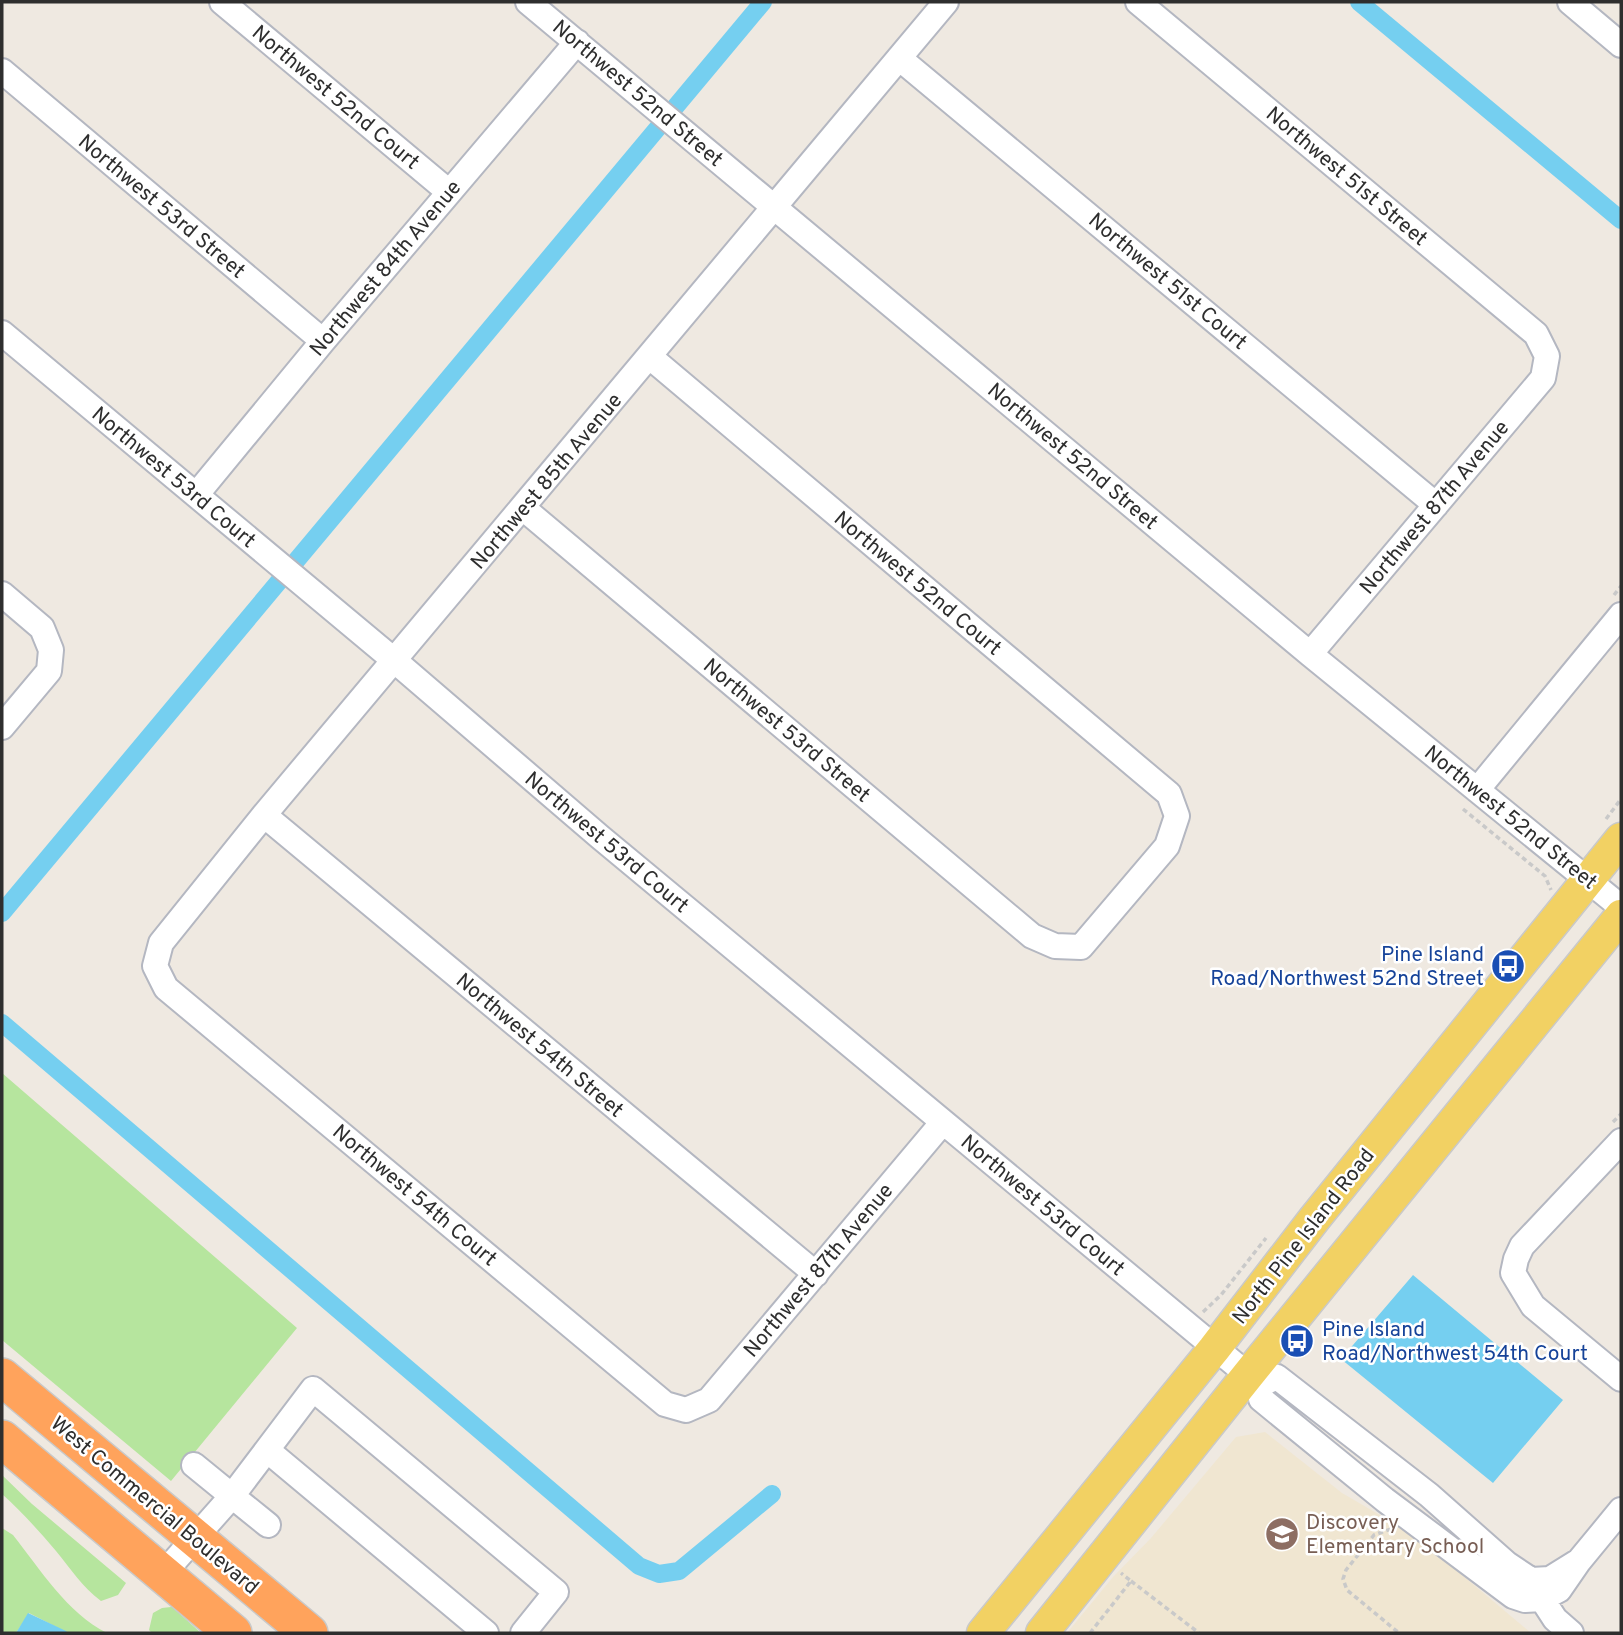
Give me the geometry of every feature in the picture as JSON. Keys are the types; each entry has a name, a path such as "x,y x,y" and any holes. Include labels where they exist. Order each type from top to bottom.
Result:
{"highway":[{"name":"West Commercial Boulevard","path":"2,1377 309,1633"},
{"path":"2,1439 233,1633"}],"main road":[{"name":"North Pine Island Road","path":"983,1633 1203,1339 1315,1218 1588,880 1615,827"},
{"name":"North Pine Island Road","path":"1042,1633 1254,1380 1621,916"}],"street":[{"name":"Northwest 52nd Court","path":"222,2 449,192"},
{"name":"Northwest 52nd Street","path":"528,2 1310,654 1470,799 1588,880 1621,907"},
{"name":"Northwest 85th Avenue","path":"155,966 161,943 264,815 946,2"},
{"name":"Northwest 51st Street","path":"1138,2 1536,334 1547,356"},
{"path":"1570,2 1621,45"},
{"name":"Northwest 84th Avenue","path":"196,495 323,341 577,43"},
{"name":"Northwest 51st Court","path":"899,58 1436,505"},
{"name":"Northwest 53rd Street","path":"2,71 323,341"},
{"name":"Northwest 53rd Court","path":"2,333 395,661 600,837 1203,1339"},
{"name":"Northwest 87th Avenue","path":"1310,654 1543,378 1547,356"},
{"name":"Northwest 52nd Court","path":"650,357 1169,794 1177,816 1167,846 1081,947 1055,946"},
{"name":"Northwest 53rd Street","path":"523,508 1032,936 1055,946"},
{"path":"2,594 42,628 51,650 49,671 2,727"},
{"path":"1470,799 1617,606"},
{"name":"Northwest 54th Street","path":"264,815 816,1274"},
{"name":"Northwest 54th Court","path":"155,966 166,988 665,1404 686,1410"},
{"name":"Northwest 87th Avenue","path":"686,1410 709,1400 943,1122"},
{"path":"1616,1132 1522,1246 1513,1273 1533,1306 1621,1379"},
{"path":"1203,1339 1254,1380 1261,1399 1410,1519 1513,1596 1525,1600 1542,1599 1559,1590 1579,1562 1617,1525"},
{"path":"1254,1380 1277,1377 1429,1495 1507,1564 1531,1580 1550,1579 1579,1562"},
{"path":"163,1575 232,1496 313,1389 556,1592 523,1633"},
{"path":"267,1450 486,1633"},
{"path":"194,1465 268,1525"},
{"path":"1467,1560 1482,1541"},
{"path":"1542,1599 1555,1619 1571,1633"}],"path":[{"path":"1617,606 1621,586"},
{"path":"1470,799 1545,876 1551,892 1549,899"},
{"path":"1615,827 1621,799"},
{"path":"1616,1132 1621,1114"},
{"path":"1203,1339 1207,1306 1221,1295 1274,1229"},
{"path":"1399,1633 1347,1590 1343,1579 1346,1570 1374,1535 1386,1529 1402,1530 1410,1519"},
{"path":"1130,1581 1199,1633"}],"shaded area":[{"name":"Discovery Elementary School","path":"1265,1432 1342,1493 1404,1529 1431,1549 1531,1633 1067,1633 1236,1437"}],"green space":[{"path":"2,1073 297,1328 171,1481 2,1340"},
{"path":"2,1475 32,1504 126,1583 118,1595 101,1601 88,1590 37,1529 2,1494"},
{"path":"2,1528 13,1535 44,1576 79,1614 107,1633 68,1633 29,1613 16,1633 2,1633"},
{"path":"172,1607 201,1633 152,1633 149,1630 153,1613"}],"water":[{"path":"1413,1275 1563,1400 1493,1483 1341,1359"},
{"path":"28,1613 66,1631 68,1633 16,1633"}],"waterway":[{"path":"2,913 763,2"},
{"path":"1359,2 1621,220"},
{"path":"2,1023 639,1566 659,1574 679,1571 772,1494"}],"place":[{"name":"Pine Island Road/Northwest 52nd Street","path":"1508,966"},
{"name":"Pine Island Road/Northwest 54th Court","path":"1297,1341"},
{"name":"Discovery Elementary School","path":"1282,1534"}]}
